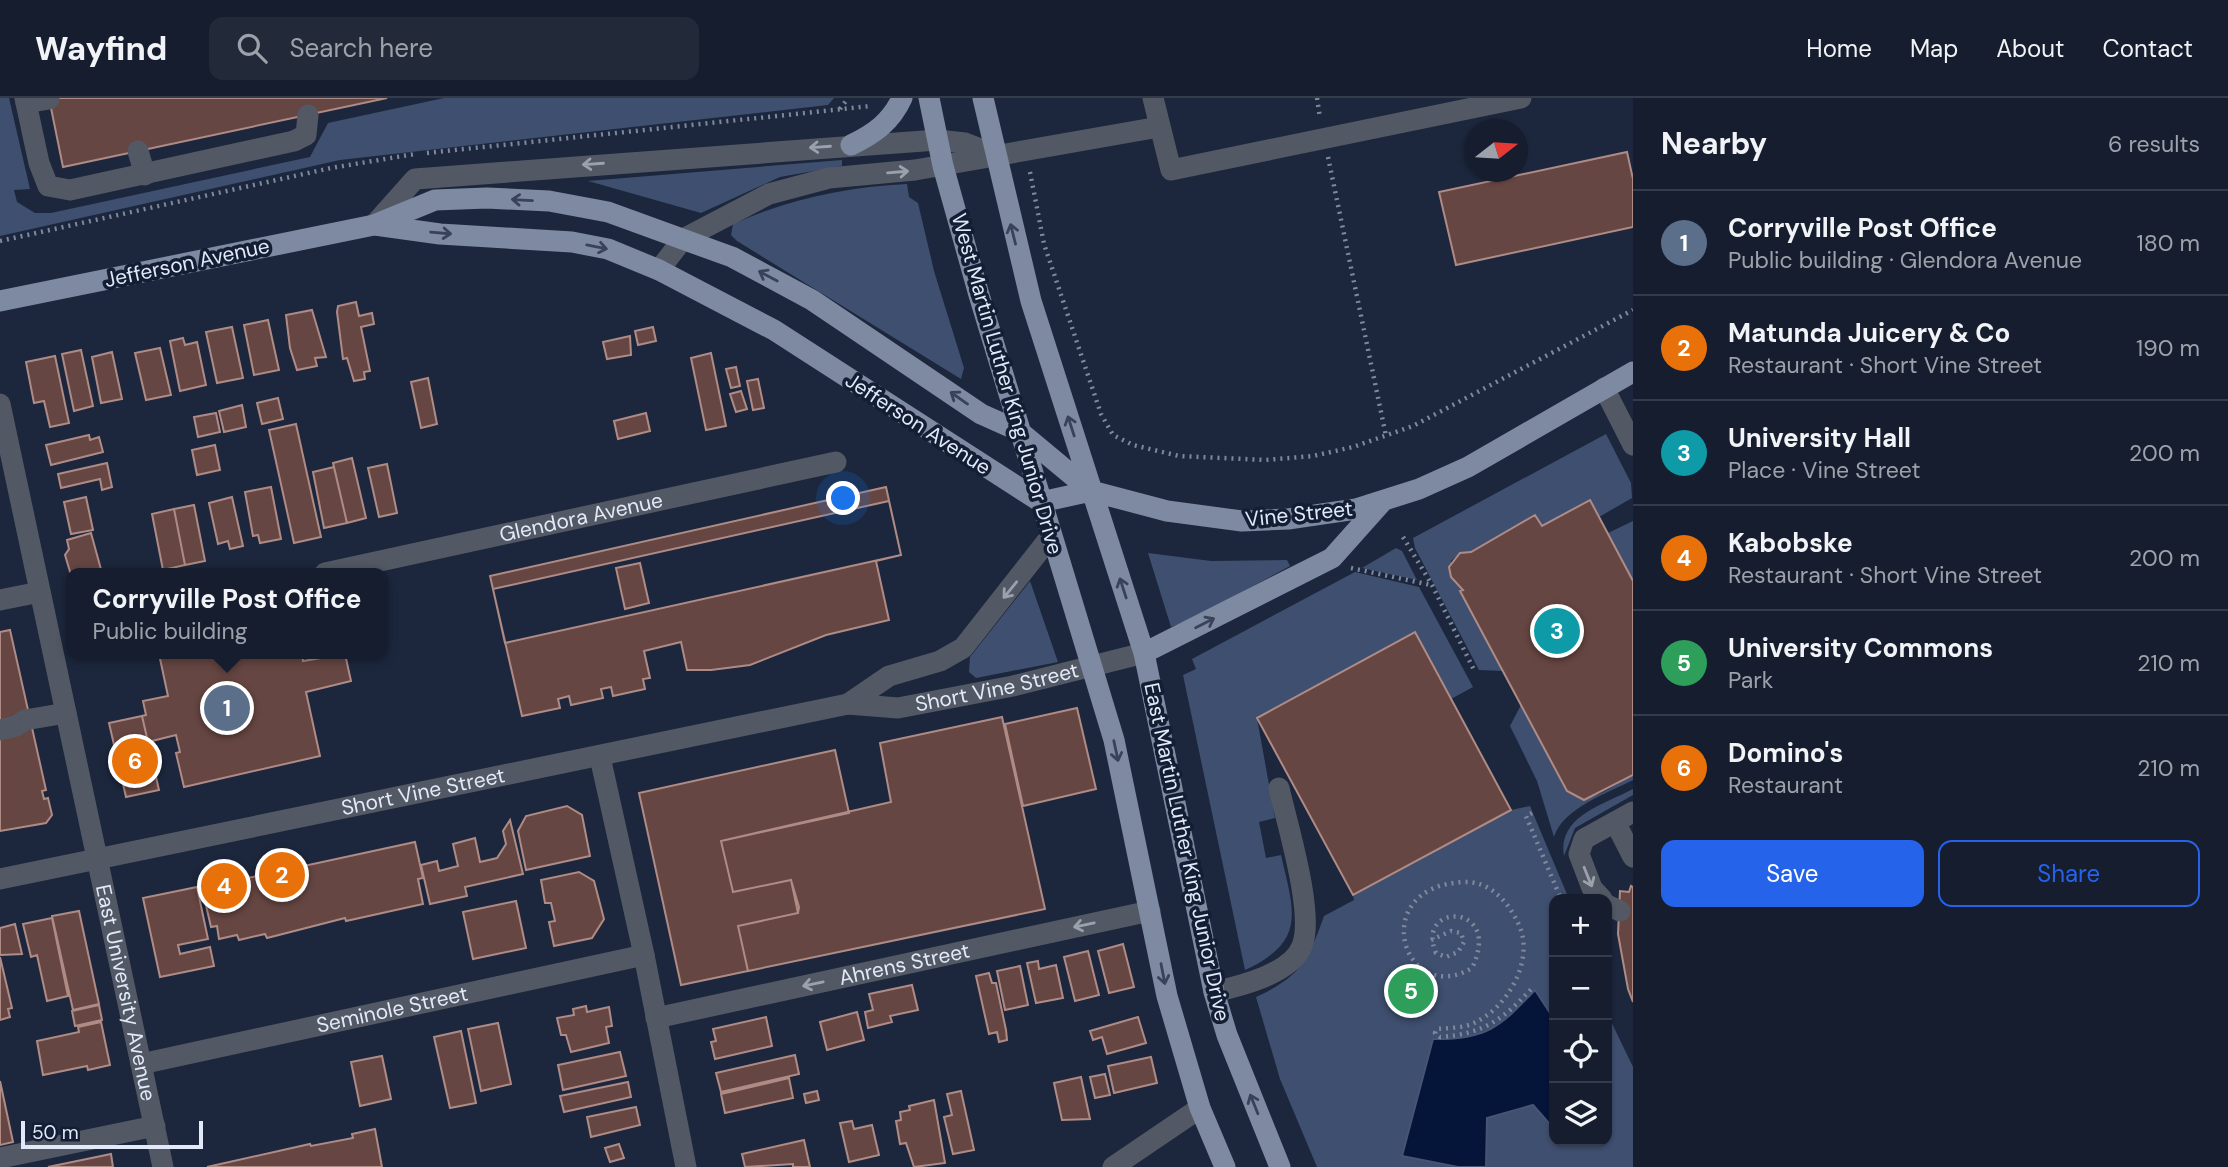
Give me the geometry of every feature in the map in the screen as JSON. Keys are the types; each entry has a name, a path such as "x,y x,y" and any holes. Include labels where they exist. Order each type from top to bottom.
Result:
{"main road":[{"path":"851,145 874,134 896,112 902,98"},
{"name":"West Martin Luther King Junior Drive","path":"929,98 943,166 1019,431 1094,667"},
{"path":"983,98 1031,300 1143,653"},
{"name":"Jefferson Avenue","path":"0,301 374,225 435,200 487,198 549,201 608,212 732,257 812,300 981,414 1019,431 1091,491"},
{"name":"Jefferson Avenue","path":"374,225 440,234 572,242 608,249 659,270 774,330 1041,502"},
{"name":"Vine Street","path":"1091,491 1167,512 1242,521 1288,519 1382,502 1468,467 1633,372"},
{"path":"1041,502 1091,491"},
{"name":"Vine Street","path":"1143,653 1332,558 1382,502"},
{"name":"East Martin Luther King Junior Drive","path":"1143,653 1214,992 1227,1035 1280,1167"},
{"path":"1094,667 1114,740 1167,996 1200,1108 1225,1167"}],"street":[{"path":"1153,98 1171,170 1521,98"},
{"path":"49,99 26,100 39,163 48,186 70,190 294,141 306,135 308,115"},
{"path":"659,270 683,239 769,194 829,178 943,166 1159,127"},
{"path":"374,225 415,179 937,140 965,143 996,155"},
{"path":"138,151 145,175"},
{"path":"1604,387 1633,445"},
{"name":"East University Avenue","path":"0,404 40,593 62,645 66,713 163,1167"},
{"name":"Glendora Avenue","path":"349,568 836,462"},
{"name":"Short Vine Street","path":"848,704 889,676 940,661 963,648 1051,536"},
{"path":"0,600 40,593"},
{"name":"Short Vine Street","path":"0,879 848,704 898,708 1094,667 1143,653"},
{"path":"0,730 25,720 66,713"},
{"path":"0,720 14,717 25,720"},
{"path":"0,740 21,732 25,720"},
{"path":"600,757 644,956 686,1167"},
{"path":"1214,992 1260,979 1280,968 1302,948 1308,922 1279,788"},
{"path":"1598,894 1592,888 1578,854 1584,839 1624,817 1633,857"},
{"name":"Ahrens Street","path":"656,1018 1150,911"},
{"name":"Seminole Street","path":"141,1065 644,956"},
{"path":"1113,1167 1200,1108"},
{"path":"0,1158 155,1126"}],"path":[{"path":"839,110 848,98"},
{"path":"1317,98 1386,436"},
{"path":"1030,172 1044,244 1101,414 1113,435 1133,445 1179,456 1237,460 1312,456 1386,436 1438,414 1633,310"},
{"path":"1403,537 1432,585 1475,672"},
{"path":"1346,567 1432,585"},
{"path":"1531,813 1526,816 1535,843 1559,894"},
{"path":"1431,940 1451,931 1461,933 1464,942 1458,952 1446,957 1436,953 1431,940 1432,929 1440,920 1454,915 1471,920 1479,931 1481,941 1472,968 1453,976 1428,975 1413,960 1405,941 1404,923 1412,904 1424,891 1442,883 1469,882 1494,891 1509,906 1521,928 1523,951 1519,973 1505,1001 1472,1024 1437,1029 1435,1033 1440,1037 1456,1036 1492,1024 1507,1015 1533,987"}],"shaded area":[{"path":"0,98 9,98 30,189 14,190 17,202 35,213 51,213 310,157 328,123 444,98 834,98 828,105 340,160 0,236"},
{"path":"842,160 842,166 780,177 701,213 588,181"},
{"path":"907,184 909,197 918,203 934,271 964,368 961,379 731,235 733,224 797,201 840,191"},
{"path":"1606,434 1631,483 1632,498 1599,517 1590,500 1542,526 1535,515 1471,552 1460,553 1451,561 1451,577 1463,590 1460,592 1503,671 1479,670 1415,548 1413,538"},
{"path":"1633,521 1633,581 1608,533"},
{"path":"1396,548 1402,551 1417,580 1362,568"},
{"path":"1148,553 1211,561 1287,560 1290,566 1196,617 1171,627"},
{"path":"1355,572 1419,587 1473,687 1451,699 1415,632 1257,718 1275,818 1259,822 1266,858 1281,855 1292,909 1287,936 1279,948 1245,970 1183,675 1196,669 1192,659"},
{"path":"1030,581 1058,662 976,678 969,672 970,657"},
{"path":"1521,705 1567,791 1584,797 1592,796 1633,775 1633,780 1576,810 1559,827 1554,837 1537,781 1510,726"},
{"path":"1633,789 1633,795 1575,828 1564,856 1564,842 1575,821 1597,806"},
{"path":"1530,806 1567,894 1549,894 1549,1146 1612,1146 1612,1023 1633,1067 1633,1167 1317,1167 1280,1079 1256,997 1283,982 1301,966 1313,945 1324,916 1354,900 1353,895 1511,810"},
{"path":"1535,990 1549,1011 1549,1123 1533,1105 1487,1118 1486,1167 1458,1167 1402,1156 1433,1039 1479,1034 1491,1029"}],"building":[{"path":"49,98 387,98 63,167"},
{"path":"1627,152 1633,179 1633,227 1456,265 1439,192 1486,182 1528,182 1528,173"},
{"path":"356,302 359,316 372,313 374,324 361,327 370,371 364,372 365,379 354,381 347,358 343,359 337,312 338,306"},
{"path":"312,310 326,357 315,358 317,366 297,370 290,348 286,315"},
{"path":"268,320 279,370 254,375 244,325"},
{"path":"232,327 243,378 217,383 206,332"},
{"path":"653,327 656,341 638,345 635,331"},
{"path":"630,336 631,355 607,359 603,342"},
{"path":"183,338 185,345 197,342 206,385 180,391 170,341"},
{"path":"160,348 171,395 146,400 135,353"},
{"path":"81,350 93,406 74,411 62,354"},
{"path":"112,352 122,399 101,403 92,357"},
{"path":"711,353 726,426 706,430 691,358"},
{"path":"55,356 69,423 50,427 44,401 34,403 26,362"},
{"path":"736,367 740,386 731,388 726,369"},
{"path":"428,378 437,424 421,428 411,382"},
{"path":"758,379 764,408 753,410 747,381"},
{"path":"741,391 747,409 736,412 730,394"},
{"path":"278,398 283,419 262,424 257,403"},
{"path":"242,405 246,427 224,432 219,411"},
{"path":"216,413 220,432 198,437 194,417"},
{"path":"646,413 650,431 618,439 614,421"},
{"path":"296,424 321,537 294,543 269,430"},
{"path":"89,435 90,440 99,437 103,452 51,465 46,445"},
{"path":"215,445 220,470 197,475 192,450"},
{"path":"352,458 366,518 347,523 333,463"},
{"path":"107,463 112,487 102,490 100,479 61,488 58,474"},
{"path":"387,464 397,513 379,517 368,468"},
{"path":"334,467 347,523 324,528 313,472"},
{"path":"271,487 281,539 260,543 258,535 253,536 245,492"},
{"path":"886,487 901,555 876,561 889,620 826,635 750,665 711,670 687,670 681,642 644,651 650,678 643,679 645,689 613,696 611,687 601,689 603,698 571,705 569,696 558,699 560,708 522,716 490,576"},
{"path":"86,497 93,530 71,534 64,502"},
{"path":"232,497 243,546 230,549 228,541 218,544 209,503"},
{"path":"1590,500 1633,581 1633,775 1584,800 1567,791 1460,591 1463,590 1451,577 1449,567 1460,553 1471,552 1535,515 1542,526"},
{"path":"889,501 901,555 505,643 493,589","holes":["640,563 649,603 625,609 616,568"]},
{"path":"194,505 205,561 185,565 174,509"},
{"path":"174,509 185,565 163,568 152,514"},
{"path":"91,533 101,568 69,568 65,555 69,549 67,540"},
{"path":"10,630 46,790 42,791 44,799 48,798 52,815 46,823 0,831 0,632"},
{"path":"1415,632 1511,810 1353,895 1257,718"},
{"path":"160,659 346,659 351,681 306,692 320,756 184,787 176,753 180,752 176,735 148,742 142,716 146,715 143,701 168,696"},
{"path":"1077,708 1096,789 1023,806 1005,724"},
{"path":"142,716 159,790 126,797 109,723"},
{"path":"1002,717 1045,909 748,971 738,926 798,913 799,907 791,880 733,892 721,841 891,802 880,743"},
{"path":"835,750 849,813 721,841 733,892 791,880 798,913 738,926 748,971 681,985 639,793"},
{"path":"567,806 582,815 590,856 526,870 518,831 526,816"},
{"path":"510,820 523,874 465,887 467,896 430,904 421,865 437,861 439,871 458,866 453,844 475,838 480,862 497,858 506,844 503,831"},
{"path":"415,842 423,878 418,879 423,904 346,921 345,918 267,938 265,934 239,940 237,935 219,939 217,926 211,927 202,888"},
{"path":"579,872 594,881 604,919 592,938 554,946 549,922 555,921 551,903 545,903 541,880"},
{"path":"1631,886 1633,1002 1618,934 1620,891 1629,892"},
{"path":"197,887 208,939 178,945 180,954 210,947 214,966 160,977 143,898"},
{"path":"516,901 526,948 473,959 463,912"},
{"path":"79,911 99,1004 73,1010 52,916"},
{"path":"52,918 68,996 47,1001 37,955 31,957 23,924"},
{"path":"15,924 22,954 0,955 0,928"},
{"path":"1123,944 1134,987 1109,993 1098,951"},
{"path":"1088,951 1099,995 1075,1001 1064,957"},
{"path":"0,957 12,1008 8,1009 10,1017 0,1020"},
{"path":"1038,961 1039,969 1056,965 1063,998 1036,1003 1027,963"},
{"path":"1020,966 1028,1005 1005,1010 997,971"},
{"path":"989,973 992,983 996,983 1006,1030 1007,1040 999,1042 997,1032 989,1034 976,976"},
{"path":"912,985 918,1010 890,1016 892,1022 868,1028 865,1012 873,1010 869,994"},
{"path":"99,1005 102,1020 75,1026 72,1011"},
{"path":"586,1006 587,1012 609,1007 612,1026 606,1027 609,1043 571,1052 566,1035 561,1035 557,1018 574,1015 573,1009"},
{"path":"857,1012 864,1040 827,1050 820,1022"},
{"path":"766,1017 772,1046 715,1059 711,1042 716,1041 713,1029"},
{"path":"1138,1017 1146,1043 1107,1054 1102,1037 1093,1040 1090,1031"},
{"path":"101,1022 110,1065 88,1070 87,1066 43,1075 37,1041 79,1032 78,1027"},
{"path":"498,1023 511,1084 481,1091 468,1029"},
{"path":"461,1031 476,1103 450,1108 434,1037"},
{"path":"620,1052 626,1076 563,1090 558,1065"},
{"path":"795,1055 799,1074 721,1092 716,1073"},
{"path":"382,1056 391,1099 360,1106 351,1062"},
{"path":"1151,1057 1157,1083 1114,1093 1108,1066"},
{"path":"1105,1074 1110,1095 1095,1098 1090,1077"},
{"path":"1081,1077 1090,1119 1062,1120 1054,1083"},
{"path":"789,1078 793,1098 725,1113 721,1094"},
{"path":"0,1081 13,1142 0,1145"},
{"path":"628,1082 631,1097 564,1112 560,1096"},
{"path":"817,1091 819,1100 806,1103 804,1094"},
{"path":"961,1091 974,1150 953,1154 944,1117 952,1115 947,1094"},
{"path":"934,1100 945,1163 914,1167 906,1143 900,1144 896,1121 901,1120 900,1112 910,1110 909,1106"},
{"path":"636,1107 640,1125 591,1137 587,1117"},
{"path":"852,1121 854,1129 872,1125 879,1155 849,1162 840,1123"},
{"path":"375,1129 382,1167 207,1167 310,1144 311,1146 353,1138 352,1134"},
{"path":"804,1140 810,1167 793,1167 793,1164 745,1167 742,1154"},
{"path":"619,1144 624,1158 610,1162 605,1148"},
{"path":"111,1154 113,1167 48,1167"}],"place":[{"name":"University Hall","path":"1557,631"},
{"name":"Corryville Post Office","path":"227,708"},
{"name":"Domino's","path":"135,761"},
{"name":"Matunda Juicery & Co","path":"282,875"},
{"name":"Kabobske","path":"224,886"},
{"name":"University Commons","path":"1411,991"}]}
